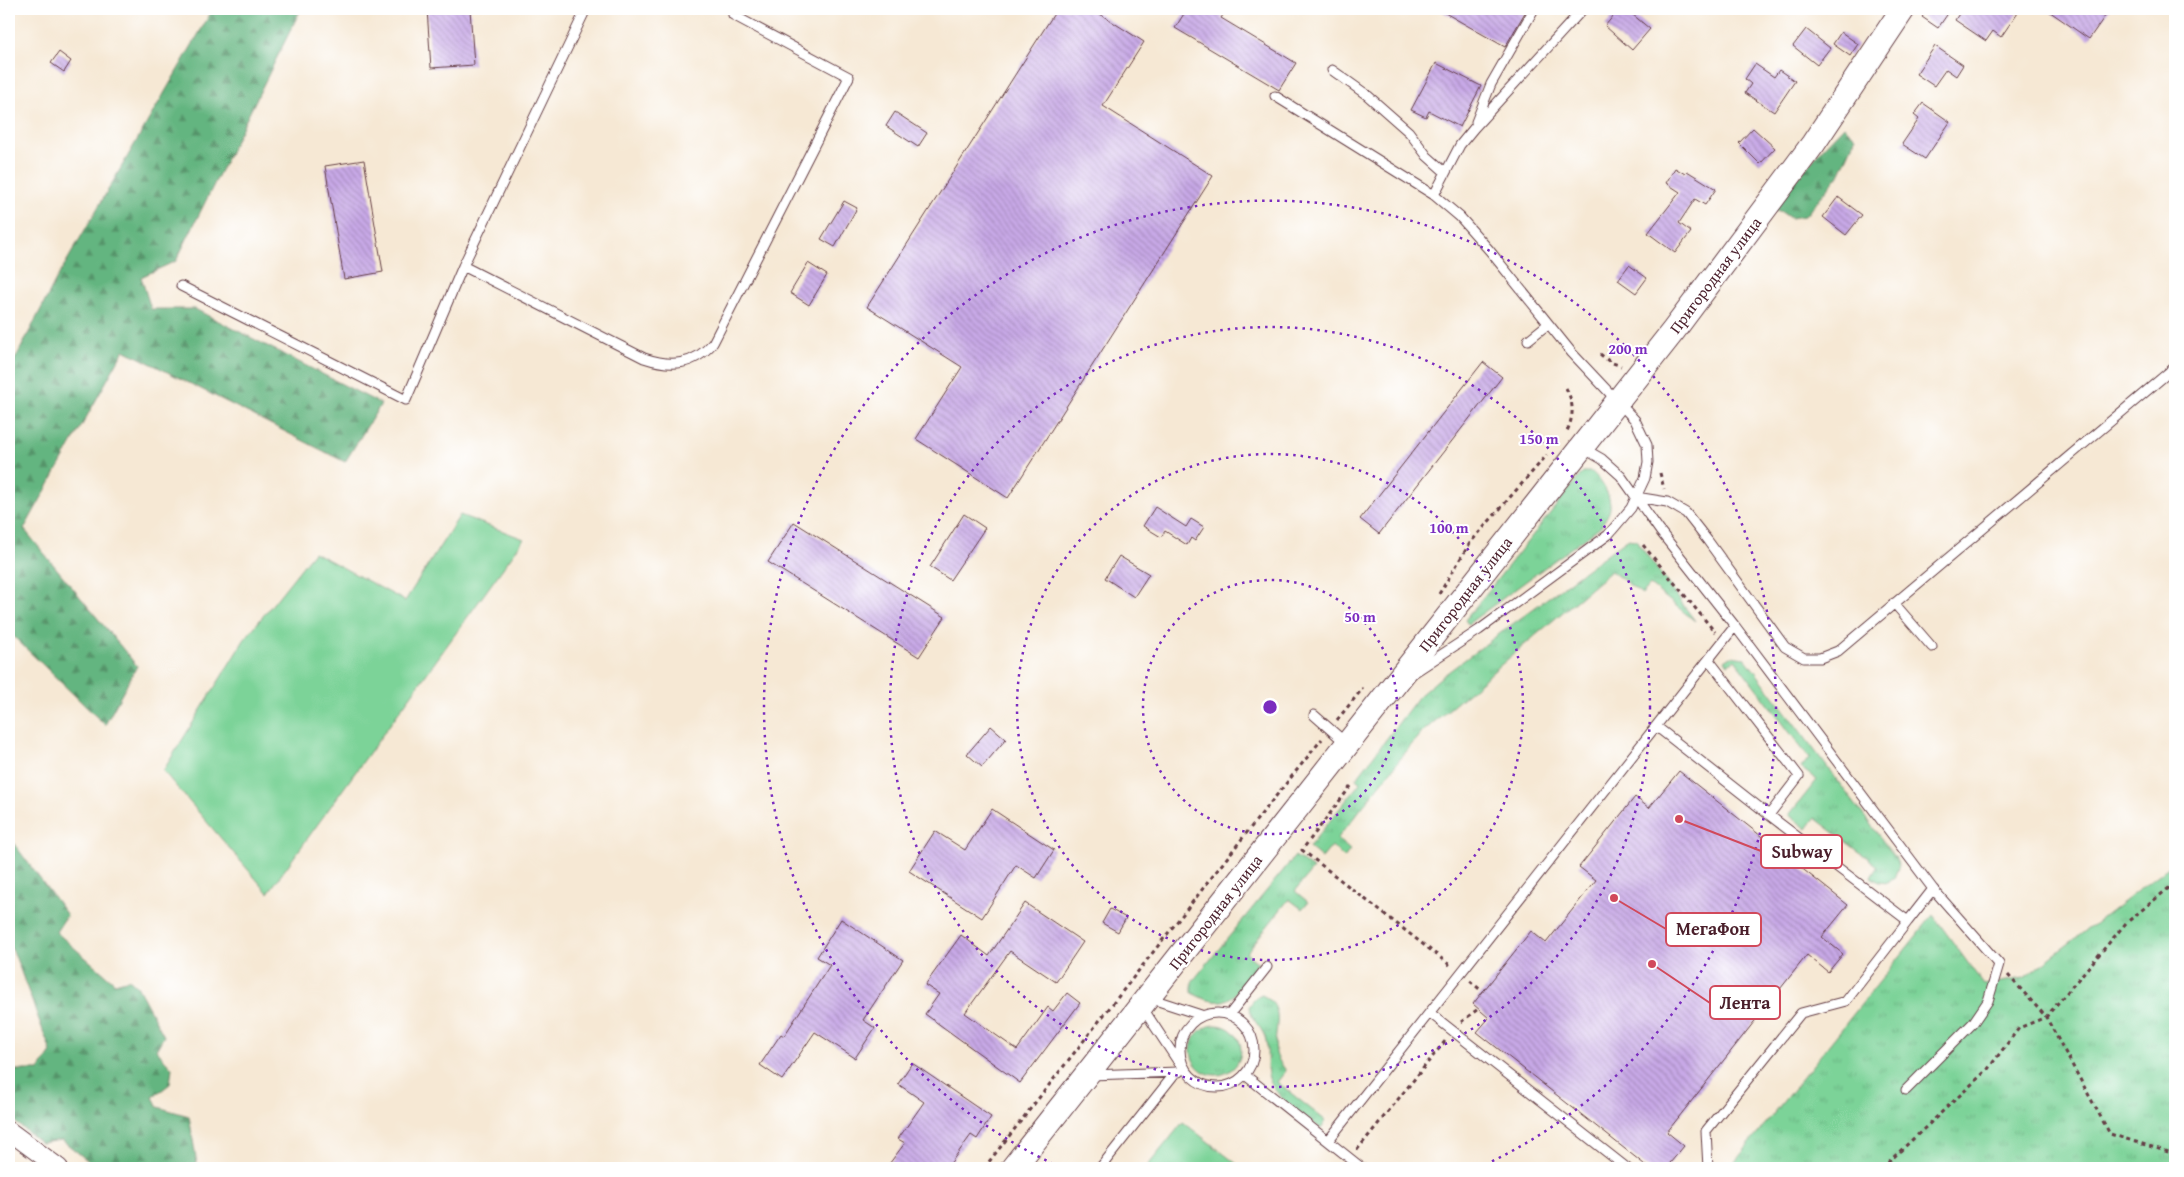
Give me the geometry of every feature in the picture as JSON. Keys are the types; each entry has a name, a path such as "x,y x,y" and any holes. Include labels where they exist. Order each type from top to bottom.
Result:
{"street":[{"name":"Пригородная улица","path":"1013,1168 1144,1002 1338,737 1392,688 1573,440 1618,401 1674,330 1813,144 1903,9"},
{"path":"9,1131 59,1168"}],"lane":[{"path":"181,286 406,400 463,266 586,9"},
{"path":"1474,128 1491,84 1534,9"},
{"path":"1434,195 1460,145 1583,9"},
{"path":"463,266 644,358 660,364 695,360 705,352 713,343 849,77 733,15"},
{"path":"1332,70 1367,94 1409,132 1427,156 1445,172"},
{"path":"1275,96 1434,195 1460,217 1490,251 1572,353 1635,420 1646,445 1648,462 1646,478 1636,498 1620,522 1608,535 1479,630 1392,688"},
{"path":"1528,340 1548,324"},
{"path":"1636,498 1667,502 1686,513 1785,647 1804,658 1820,658 1838,650 2175,366"},
{"path":"1573,440 1602,459 1622,476 1660,531 1736,626 1934,889 1999,964 1988,1001 1973,1023 1906,1090"},
{"path":"1894,603 1932,647"},
{"path":"1328,1142 1736,626"},
{"path":"1709,660 1799,776 1769,815"},
{"path":"1314,715 1338,737"},
{"path":"1657,727 1908,921"},
{"path":"1708,1168 1706,1131 1789,1028 1801,1014 1846,1001 1934,889"},
{"path":"1229,1015 1267,967"},
{"path":"1144,1002 1201,1015 1221,1012 1240,1019 1252,1036 1254,1056 1245,1075 1226,1087 1203,1086 1180,1072 1144,1002"},
{"path":"1430,1013 1627,1168"},
{"path":"1100,1168 1180,1072 1178,1050 1185,1028 1201,1015"},
{"path":"1087,1075 1180,1072"},
{"path":"1245,1075 1362,1168"}],"path":[{"path":"1566,388 1571,397 1573,411 1571,422 1573,440"},
{"path":"1437,596 1470,543 1549,454"},
{"path":"1642,545 1723,642"},
{"path":"984,1168 1259,817 1338,737 1366,685"},
{"path":"1351,786 1302,850 1483,992"},
{"path":"1882,1168 1988,1069 2019,1028 2046,1018 2126,923 2175,883"},
{"path":"1999,964 2046,1018 2110,1134 2175,1154"},
{"path":"1350,1159 1462,1020 1478,1009"}],"green space":[{"path":"213,9 301,9 176,261 141,277 151,309 195,309 381,404 345,462 124,350 24,529 137,666 105,725 9,632 9,371 57,278"},
{"path":"1844,126 1856,137 1839,175 1805,216 1790,218 1780,211 1771,211 1818,153"},
{"path":"1583,472 1592,472 1603,485 1610,501 1609,512 1601,526 1468,624 1465,620"},
{"path":"460,515 524,539 268,893 163,771 244,640 314,552 405,601"},
{"path":"1627,539 1636,540 1695,621 1650,585 1642,594 1611,571 1420,734 1337,839 1350,850 1344,858 1332,846 1322,858 1309,847 1360,783 1356,779 1419,696 1440,678"},
{"path":"1731,656 1745,658 1895,857 1899,865 1894,878 1888,883 1879,882 1871,877 1878,866 1815,818 1807,829 1789,815 1817,780 1801,768 1809,758 1735,660 1728,664 1725,660"},
{"path":"9,837 67,915 56,932 115,983 129,979 137,986 164,1036 156,1050 172,1068 170,1084 153,1097 158,1107 189,1116 197,1164 193,1168 97,1168 62,1140 41,1143 9,1117 9,1070 39,1070 51,1052 14,953 9,945"},
{"path":"1295,856 1313,869 1295,891 1308,902 1302,909 1289,899 1246,953 1258,963 1231,997 1224,1001 1216,1001 1205,999 1192,993 1192,982"},
{"path":"2175,862 2175,1168 1730,1168 1933,915 1984,985 2024,978"},
{"path":"1262,995 1275,1006 1277,1013 1276,1053 1286,1071 1277,1082 1326,1121 1321,1129 1283,1099 1271,1084 1268,1075 1265,1037 1252,1016 1249,1007 1255,998"},
{"path":"1211,1025 1221,1025 1234,1032 1241,1045 1241,1055 1234,1068 1221,1075 1211,1075 1202,1071 1195,1064 1191,1055 1191,1045 1195,1036 1202,1029"},
{"path":"1183,1122 1242,1168 1146,1168"}],"building":[{"path":"427,9 470,9 474,65 431,68"},
{"path":"1057,9 1092,9 1144,42 1103,106 1213,176 1008,498 916,439 962,367 867,307"},
{"path":"1187,9 1227,9 1221,18 1296,63 1279,90 1175,28"},
{"path":"1438,9 1527,9 1505,47"},
{"path":"1619,9 1626,9 1650,29 1632,50 1605,26"},
{"path":"1928,9 1951,9 1938,28 1922,17"},
{"path":"1962,9 2020,9 2001,37 1993,31 1986,41 1955,20"},
{"path":"2046,9 2110,9 2089,39"},
{"path":"1806,29 1830,48 1817,65 1793,46"},
{"path":"1841,32 1858,44 1850,56 1833,44"},
{"path":"1935,46 1963,65 1956,76 1946,69 1934,86 1916,74"},
{"path":"59,52 71,61 64,72 51,63"},
{"path":"1436,63 1481,86 1460,127 1429,111 1426,117 1411,110"},
{"path":"1755,64 1774,77 1779,70 1795,81 1774,112 1745,93 1751,84 1745,79"},
{"path":"1923,103 1950,122 1925,159 1902,144 1919,119 1914,115"},
{"path":"895,112 927,133 918,147 886,126"},
{"path":"1753,128 1775,148 1760,164 1739,143"},
{"path":"364,160 383,272 344,279 325,166"},
{"path":"1675,168 1685,174 1687,171 1716,189 1705,205 1695,199 1679,223 1691,232 1675,253 1648,233 1680,192 1666,183"},
{"path":"1838,197 1862,215 1846,235 1823,217"},
{"path":"844,201 857,208 835,247 821,239"},
{"path":"808,263 827,275 809,305 790,293"},
{"path":"1629,265 1647,278 1636,293 1618,280"},
{"path":"1483,362 1502,377 1379,534 1360,519"},
{"path":"1155,507 1186,527 1191,519 1204,527 1195,541 1191,538 1187,545 1165,531 1161,537 1143,526"},
{"path":"964,514 985,528 950,580 930,567"},
{"path":"794,522 945,617 919,657 768,562"},
{"path":"1119,556 1149,574 1134,597 1105,578"},
{"path":"991,726 1006,739 982,767 967,754"},
{"path":"1679,771 1848,905 1822,937 1843,954 1828,972 1807,955 1667,1132 1684,1146 1666,1168 1649,1168 1477,1032 1489,1018 1473,1004 1531,931 1546,943 1596,880 1579,867 1635,797 1649,808"},
{"path":"992,809 1054,850 1036,878 1016,865 982,918 909,871 935,831 965,850"},
{"path":"1025,903 1083,942 1056,982 1010,951 965,1013 1017,1050 1048,1007 1053,1011 1067,993 1080,1003 1020,1083 925,1014 939,994 925,985 961,935 989,956"},
{"path":"1110,909 1126,918 1118,932 1102,923"},
{"path":"841,919 903,960 863,1020 875,1028 855,1058 815,1032 782,1080 760,1065 781,1034 784,1036 830,965 817,957"},
{"path":"912,1063 991,1117 977,1139 971,1135 947,1168 886,1168 905,1143 898,1139 924,1102 898,1084"}],"place":[{"name":"Subway","path":"1679,819"},
{"name":"МегаФон","path":"1614,898"},
{"name":"Лента","path":"1652,964"}]}
